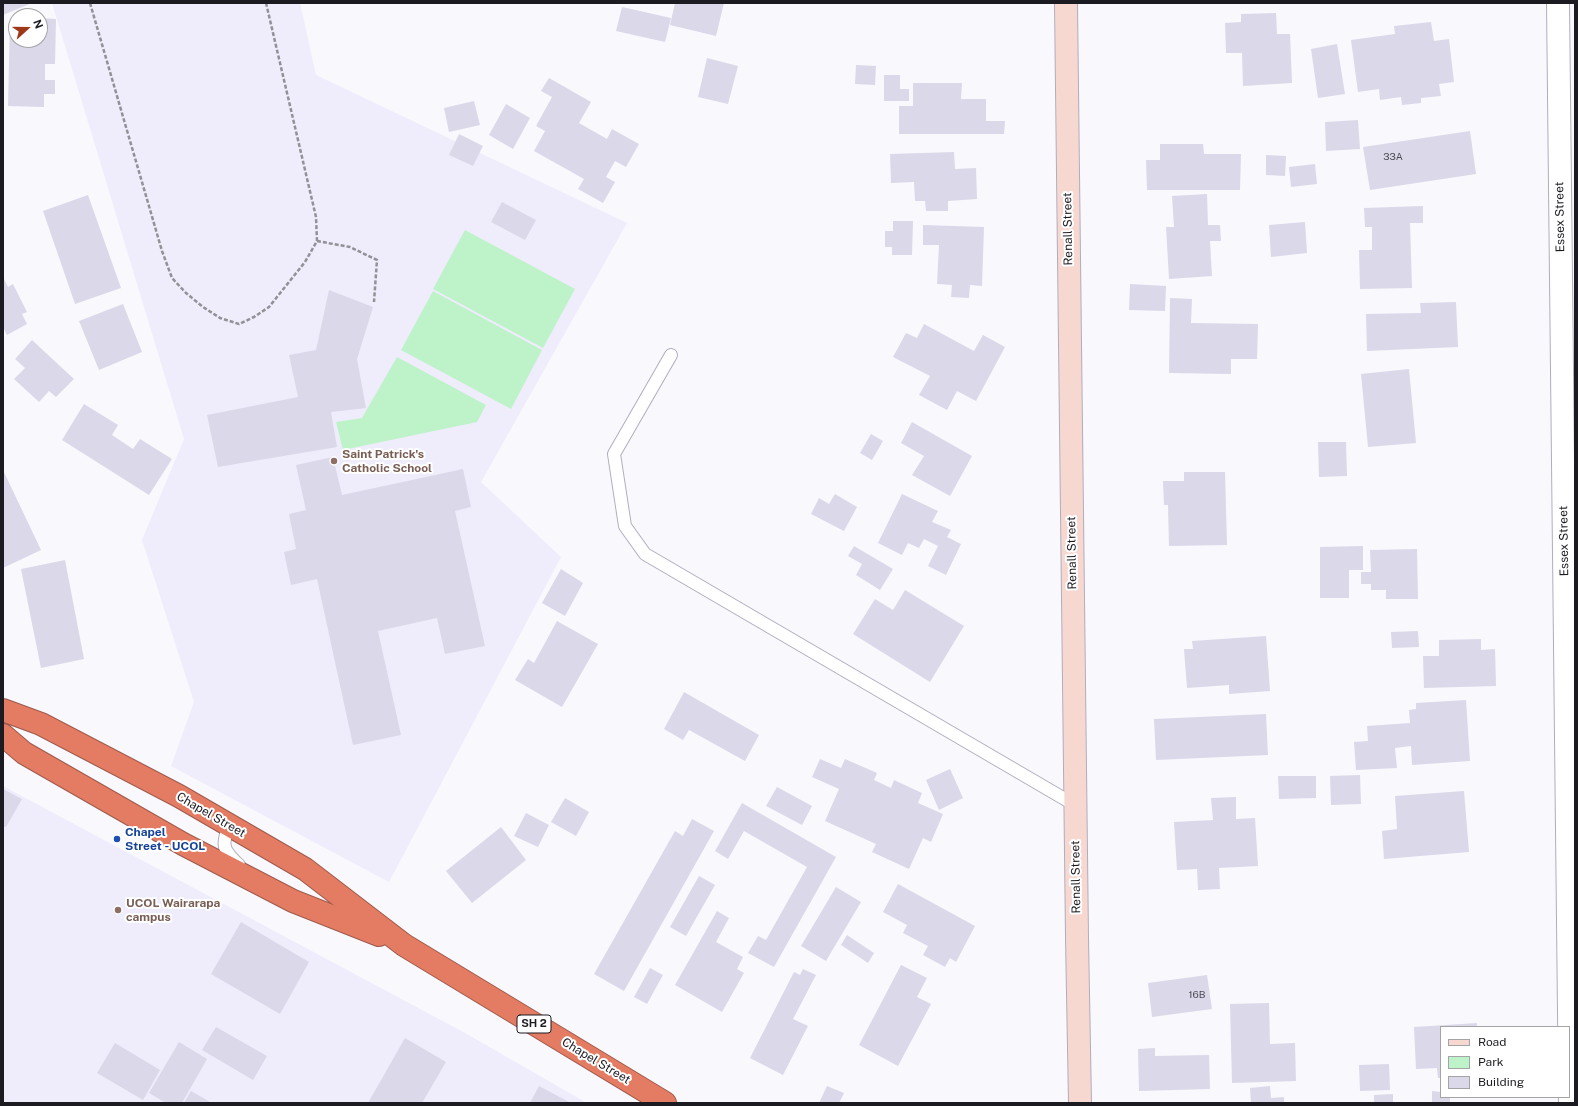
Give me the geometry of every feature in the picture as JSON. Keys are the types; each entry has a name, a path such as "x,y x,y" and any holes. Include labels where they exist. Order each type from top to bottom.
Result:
{"highway":[{"name":"Chapel Street","path":"3,710 41,724 179,796 305,869 404,945 665,1103"},
{"name":"Chapel Street","path":"3,735 24,753 183,844 259,884 293,901 404,945"}],"street":[{"name":"Renall Street","path":"1066,3 1075,805 1080,1103"},
{"name":"Essex Street","path":"1558,3 1569,1026"}],"lane":[{"path":"671,355 614,454 625,526 645,554 1075,805"},
{"path":"229,825 224,840 227,854 259,884"}],"path":[{"path":"90,3 162,251 172,278 186,293 203,307 220,318 239,324 254,317 269,307 306,262 317,241 316,217 266,3"},
{"path":"317,241 350,247 377,260 374,302"}],"shaded area":[{"name":"Saint Patrick's Catholic School","path":"52,3 300,3 316,75 627,223 481,482 561,557 389,882 171,766 194,702 142,540 184,439"},
{"name":"UCOL Wairarapa campus","path":"3,786 465,1033 587,1103 3,1103"}],"green space":[{"path":"465,230 575,289 543,348 433,289"},
{"path":"433,291 542,350 511,409 401,350"},
{"path":"397,357 486,405 477,422 343,450 336,422 362,418"}],"building":[{"path":"3,3 32,3 20,8 8,8 8,13 3,15"},
{"path":"675,3 724,3 716,36 670,25"},
{"path":"622,7 671,18 665,42 616,31"},
{"path":"1276,13 1277,34 1290,34 1292,83 1243,86 1242,53 1226,53 1225,23 1241,22 1241,14"},
{"path":"48,18 56,19 55,64 45,64 45,80 55,80 55,94 44,94 44,107 8,106 9,48 48,48"},
{"path":"1431,22 1434,41 1449,39 1454,82 1439,84 1441,96 1421,98 1421,103 1402,105 1401,97 1380,100 1379,89 1358,92 1351,40 1395,34 1394,26"},
{"path":"1337,44 1345,94 1318,98 1311,49"},
{"path":"707,58 738,66 728,104 698,97"},
{"path":"856,65 876,66 875,85 855,84"},
{"path":"884,75 900,75 900,89 909,89 909,101 884,101"},
{"path":"549,78 591,102 579,123 607,139 612,129 639,144 626,167 615,161 606,177 615,182 603,203 578,189 584,179 534,151 545,131 536,126 552,97 541,91"},
{"path":"913,83 962,83 961,99 986,99 986,121 1005,121 1004,134 899,134 899,106 913,106"},
{"path":"474,101 480,125 449,132 444,108"},
{"path":"506,104 530,118 513,149 489,135"},
{"path":"1358,120 1360,149 1326,151 1325,122"},
{"path":"1470,131 1476,174 1370,190 1363,147"},
{"path":"459,134 483,146 473,166 449,155"},
{"path":"1160,144 1203,144 1204,154 1241,154 1240,190 1147,190 1146,160 1160,160"},
{"path":"954,152 955,169 976,168 977,199 948,201 948,211 926,211 925,201 915,201 914,182 891,183 890,154"},
{"path":"1266,155 1286,156 1285,176 1266,175"},
{"path":"1315,164 1317,184 1291,187 1289,167"},
{"path":"1207,194 1208,225 1220,225 1221,241 1210,241 1212,276 1169,279 1166,227 1174,227 1172,196"},
{"path":"88,195 121,288 75,304 43,211"},
{"path":"502,202 536,220 525,240 491,222"},
{"path":"1423,206 1423,223 1410,223 1412,288 1360,289 1359,250 1372,250 1372,227 1365,227 1364,208"},
{"path":"893,221 913,221 912,255 892,255 892,247 885,247 885,231 893,231"},
{"path":"1305,222 1307,253 1271,257 1269,225"},
{"path":"923,225 984,227 982,286 970,285 969,298 951,297 952,285 937,284 939,245 923,245"},
{"path":"3,277 8,287 13,284 27,312 22,314 27,324 7,335 3,327"},
{"path":"1130,284 1166,286 1165,311 1129,310"},
{"path":"329,290 373,307 357,359 366,408 331,412 337,447 218,467 207,415 298,397 289,355 316,350"},
{"path":"1170,298 1192,299 1191,323 1258,324 1257,359 1231,359 1231,374 1169,373"},
{"path":"1456,302 1458,347 1367,351 1366,314 1421,313 1420,303"},
{"path":"123,304 142,352 99,370 79,321"},
{"path":"924,324 974,351 983,335 1005,347 976,401 957,391 947,410 919,395 930,376 893,357 906,333 917,338"},
{"path":"32,340 74,379 56,397 49,391 39,402 14,379 25,368 15,359"},
{"path":"1409,369 1416,443 1368,447 1361,374"},
{"path":"84,404 118,425 112,435 133,449 140,439 172,459 149,495 62,440"},
{"path":"912,422 972,456 950,496 912,475 924,456 901,443"},
{"path":"871,434 883,441 872,460 860,453"},
{"path":"1318,442 1346,442 1347,476 1319,477"},
{"path":"333,457 342,495 463,469 471,507 455,511 485,646 445,654 437,618 378,631 401,735 353,745 317,579 291,585 284,552 296,549 289,514 306,510 296,465"},
{"path":"3,470 41,550 3,568"},
{"path":"1184,472 1225,472 1227,545 1169,546 1168,505 1164,505 1163,481 1184,481"},
{"path":"835,494 857,507 844,531 811,514 819,498 829,504"},
{"path":"902,494 938,511 932,522 951,530 947,537 961,544 946,575 928,566 938,546 924,539 919,548 908,543 902,555 878,543"},
{"path":"854,546 893,569 880,590 856,575 862,564 848,556"},
{"path":"1363,546 1363,570 1349,570 1349,598 1320,598 1320,547"},
{"path":"1417,549 1418,599 1386,599 1386,590 1371,590 1371,584 1361,584 1361,572 1371,572 1370,550"},
{"path":"65,560 84,659 41,668 21,569"},
{"path":"561,569 583,583 565,616 542,603"},
{"path":"905,590 964,626 930,682 853,634 875,599 893,610"},
{"path":"557,621 598,644 562,707 515,680 528,659 534,663"},
{"path":"1418,631 1419,647 1392,648 1391,632"},
{"path":"1266,636 1270,691 1229,694 1229,685 1187,688 1184,649 1193,649 1192,641"},
{"path":"1481,639 1481,650 1495,649 1496,686 1424,688 1423,656 1439,656 1439,640"},
{"path":"684,692 759,735 745,761 689,730 683,740 664,729"},
{"path":"1466,700 1470,761 1412,765 1411,746 1395,748 1397,768 1356,770 1354,742 1368,741 1367,726 1410,723 1409,710 1416,709 1416,703"},
{"path":"1266,714 1268,755 1156,760 1154,719"},
{"path":"820,759 841,768 845,759 877,773 874,780 891,788 894,780 922,793 918,803 943,814 931,842 923,838 909,869 872,852 876,844 825,821 839,789 812,777"},
{"path":"950,769 963,798 939,810 926,780"},
{"path":"1360,775 1361,804 1331,805 1330,776"},
{"path":"1278,776 1316,776 1316,798 1279,799"},
{"path":"777,787 812,806 802,825 766,806"},
{"path":"3,789 22,799 6,827 3,826"},
{"path":"1464,791 1469,852 1384,859 1382,831 1397,829 1395,796"},
{"path":"1236,797 1236,819 1255,818 1258,866 1219,868 1220,889 1198,890 1197,869 1177,870 1174,822 1213,820 1211,798"},
{"path":"565,798 589,812 576,836 551,822"},
{"path":"742,803 836,857 774,967 748,953 758,936 766,940 807,867 744,831 728,859 715,851"},
{"path":"526,813 549,825 538,847 514,836"},
{"path":"692,819 714,831 624,991 594,974 675,831 683,836"},
{"path":"501,827 526,860 472,903 446,871"},
{"path":"699,876 715,885 686,936 670,927"},
{"path":"898,884 975,926 956,962 950,958 945,967 923,955 928,946 903,933 907,925 883,912"},
{"path":"836,887 861,902 826,961 801,946"},
{"path":"717,911 729,918 716,942 743,957 737,969 744,973 722,1012 675,985"},
{"path":"241,922 309,962 280,1014 211,974"},
{"path":"847,935 874,953 868,963 841,945"},
{"path":"901,965 927,978 917,997 931,1004 898,1066 859,1045"},
{"path":"650,968 663,975 647,1004 634,997"},
{"path":"803,969 816,975 793,1019 808,1026 783,1075 750,1058 794,972 800,975"},
{"path":"1207,975 1212,1009 1152,1017 1148,983"},
{"path":"1269,1003 1270,1044 1295,1043 1296,1081 1232,1083 1230,1004"},
{"path":"1477,1023 1477,1026 1440,1026 1440,1078 1438,1078 1437,1068 1416,1069 1414,1027"},
{"path":"216,1027 267,1056 253,1080 202,1050"},
{"path":"405,1038 446,1062 422,1103 368,1103"},
{"path":"179,1042 207,1059 182,1103 166,1103 149,1093"},
{"path":"115,1043 160,1070 143,1100 97,1073"},
{"path":"1155,1048 1155,1056 1209,1055 1210,1089 1139,1091 1138,1049"},
{"path":"1389,1064 1390,1090 1360,1091 1359,1065"},
{"path":"539,1086 571,1103 530,1103"},
{"path":"827,1086 844,1093 839,1103 819,1103"},
{"path":"1270,1086 1271,1098 1284,1097 1284,1103 1251,1103 1250,1088"},
{"path":"191,1091 212,1103 184,1103"},
{"path":"1432,1091 1440,1092 1440,1098 1450,1098 1450,1103 1432,1103"},
{"path":"1393,1094 1393,1103 1374,1103 1374,1095"}],"place":[{"name":"Saint Patrick's Catholic School","path":"334,461"},
{"name":"Chapel Street - UCOL","path":"117,839"},
{"name":"UCOL Wairarapa campus","path":"118,910"}]}
